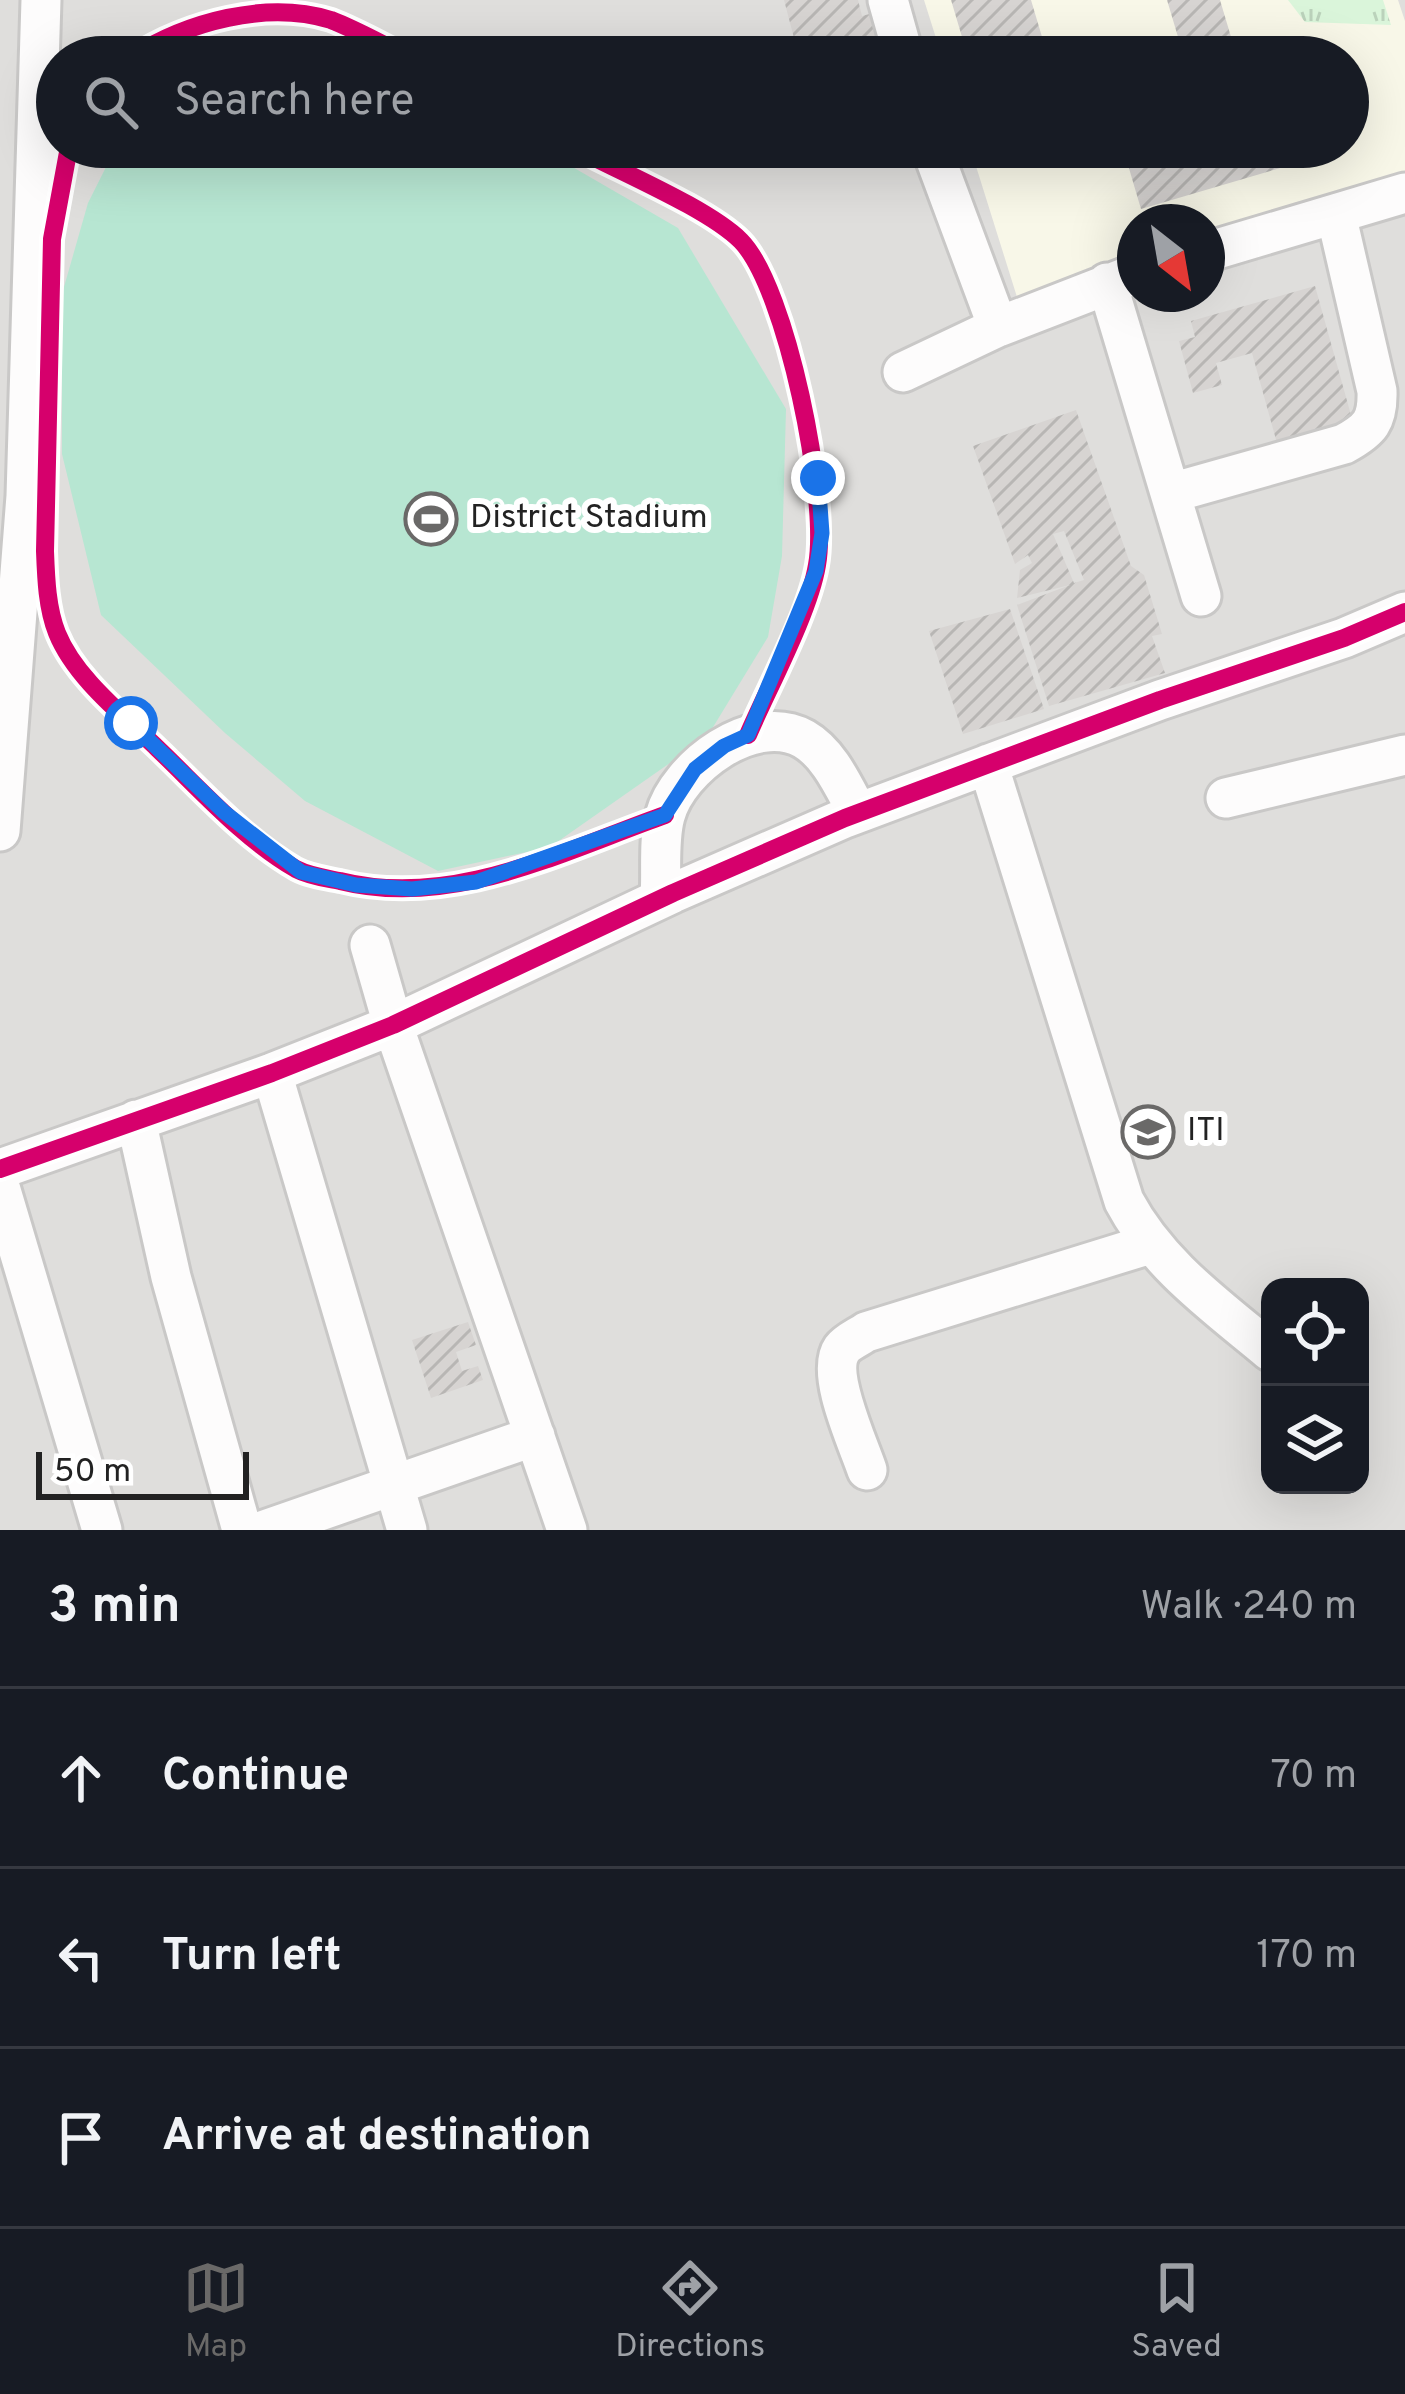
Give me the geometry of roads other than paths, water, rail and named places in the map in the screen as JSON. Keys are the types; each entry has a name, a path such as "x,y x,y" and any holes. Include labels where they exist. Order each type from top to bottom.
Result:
{"street":[{"path":"40,36 41,0"},
{"path":"888,0 898,36"},
{"path":"0,831 26,496 36,165"},
{"path":"939,168 998,327"},
{"path":"1225,248 1405,193"},
{"path":"1171,494 1344,444 1367,432 1378,415 1377,391 1336,214"},
{"path":"903,372 998,327 1117,280"},
{"path":"1129,312 1171,494 1202,596"},
{"path":"0,1168 272,1073 393,1025 660,899 858,813 1405,612"},
{"path":"660,899 665,815 695,769 724,746 748,735 776,730 802,738 834,771 858,813"},
{"path":"1226,797 1405,755"},
{"path":"988,764 1124,1201 1168,1265 1261,1343"},
{"path":"370,945 393,1025 567,1530"},
{"path":"272,1073 407,1530"},
{"path":"136,1120 171,1276 242,1530"},
{"path":"0,1187 102,1530"},
{"path":"867,1470 839,1388 836,1363 843,1347 866,1332 1150,1244"},
{"path":"265,1530 535,1436"}],"place":[{"name":"District Stadium","path":"431,519"},
{"name":"ITI","path":"1148,1132"}]}
